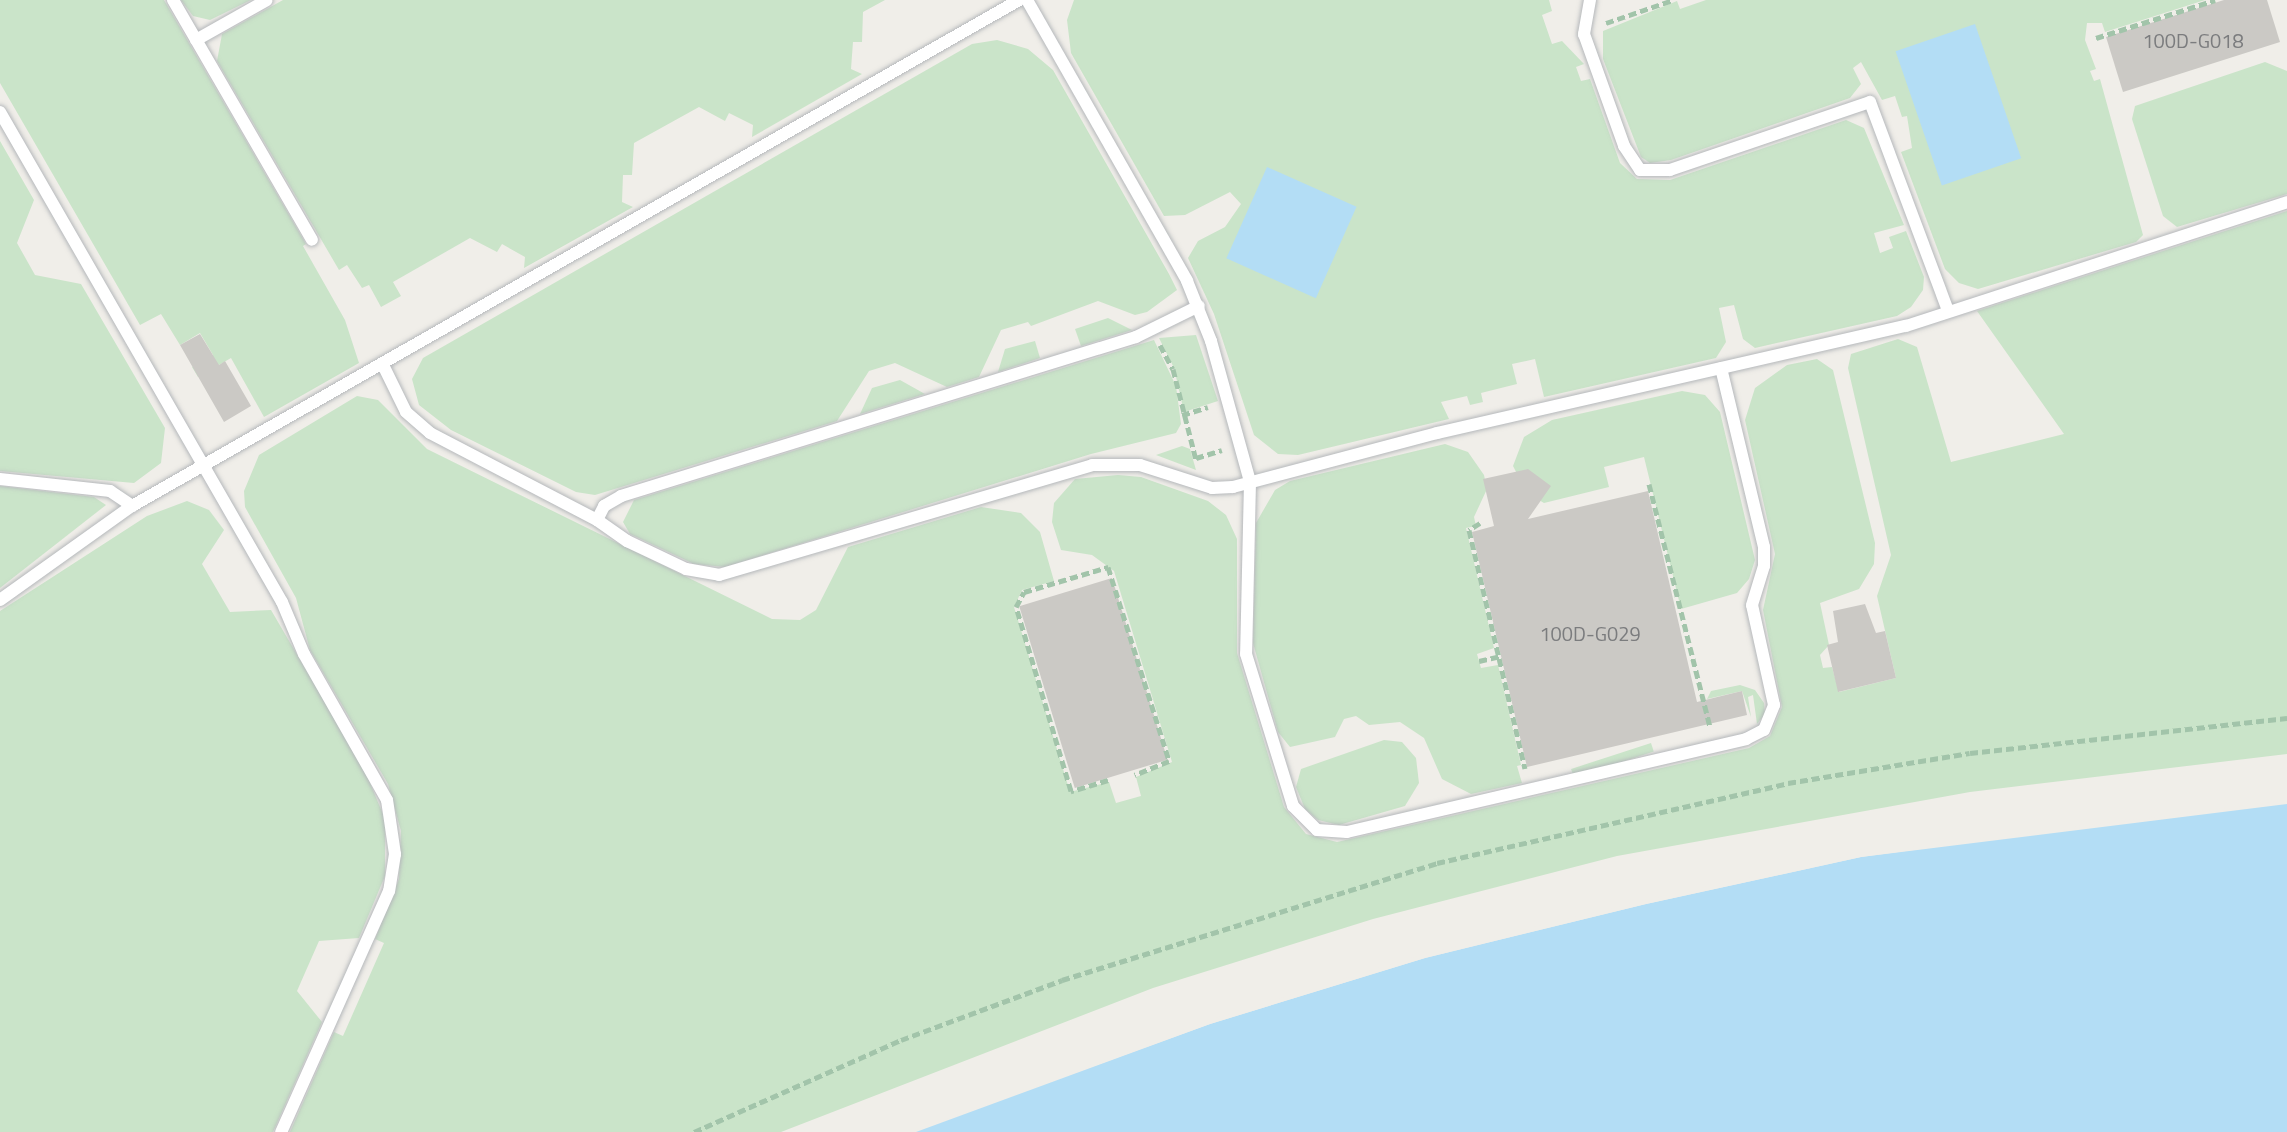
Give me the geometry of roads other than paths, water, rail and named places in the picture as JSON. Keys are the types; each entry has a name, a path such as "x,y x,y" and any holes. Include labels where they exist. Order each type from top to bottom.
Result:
{"lane":[{"path":"173,0 312,240"},
{"path":"196,40 267,0"},
{"path":"0,600 132,506 1019,0"},
{"path":"1027,0 1199,306 1241,435 1250,482 1244,645 1300,817 1317,830 1335,834 1716,746 1756,736 1770,722 1774,705 1752,605 1764,566 1764,547 1721,368"},
{"path":"1590,0 1584,31 1628,155 1651,174 1870,102 1948,311"},
{"path":"0,112 205,467 379,782 394,838 389,891 281,1132"},
{"path":"383,365 406,412 430,433 597,520 627,541 686,569 719,575 1092,465 1140,465 1204,485 1233,487 1948,311 2287,202"},
{"path":"597,520 604,506 621,496 1136,337 1149,327 1199,306"},
{"path":"0,479 110,491 132,506"}],"water":[{"path":"1975,24 2021,158 1942,186 1896,51"},
{"path":"1267,167 1357,207 1316,298 1226,258"},
{"path":"2287,804 2287,1132 916,1132 1210,1024 1425,958 1646,904 1861,857"}]}
